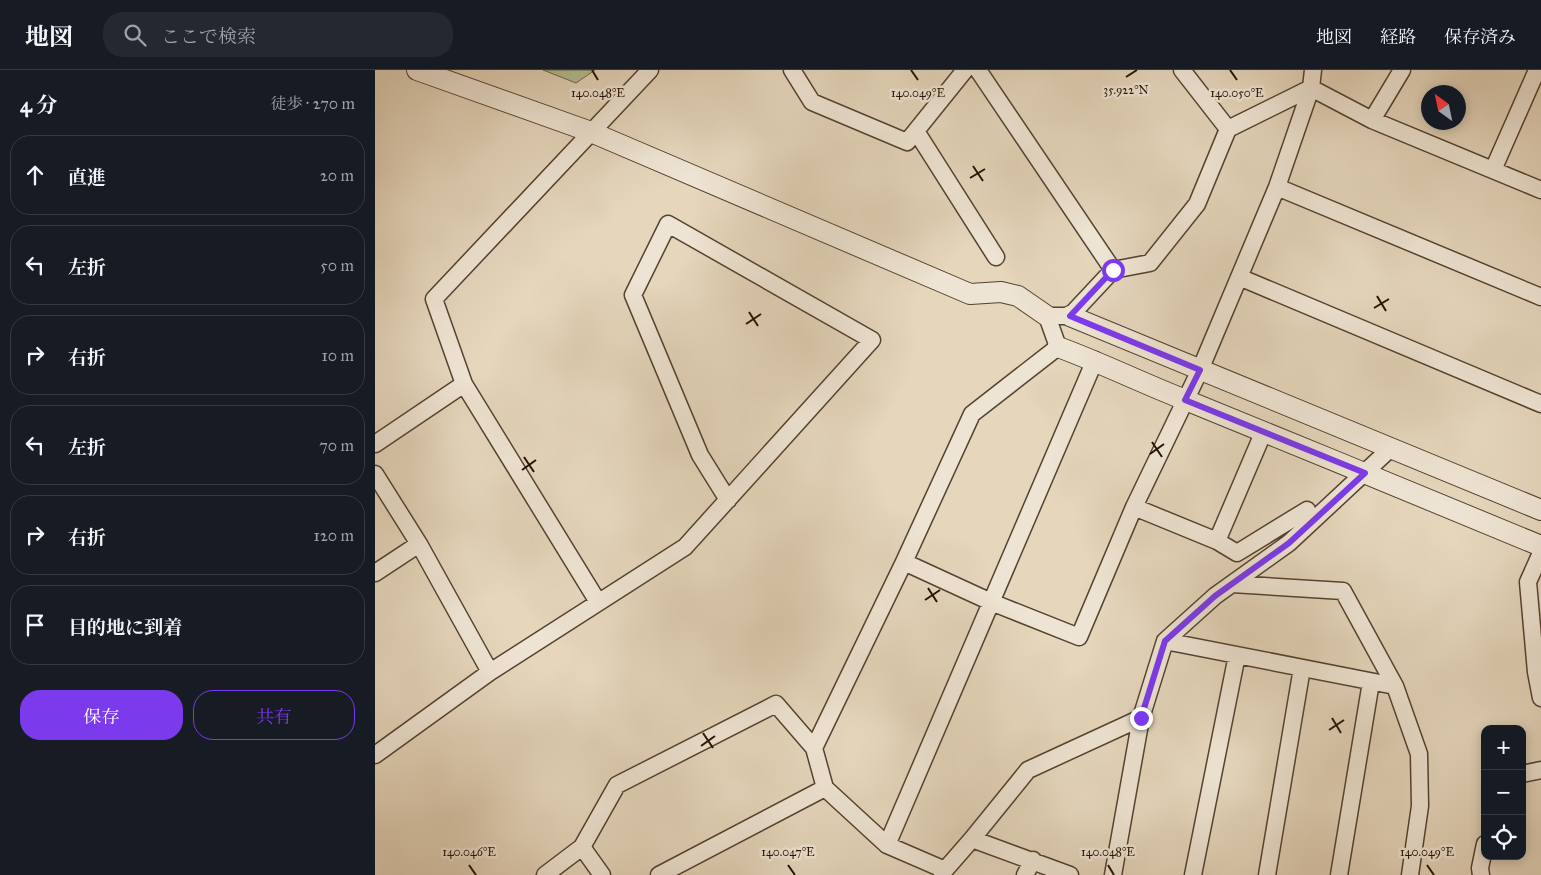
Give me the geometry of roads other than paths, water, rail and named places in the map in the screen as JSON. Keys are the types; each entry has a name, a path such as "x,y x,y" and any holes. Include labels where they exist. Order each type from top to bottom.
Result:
{"street":[{"path":"417,70 591,132 970,294 1001,292 1018,296 1047,316 1070,316 1541,510"},
{"path":"599,602 464,384 434,300 650,70"},
{"path":"792,70 812,102 907,142 965,70"},
{"path":"978,70 1113,270"},
{"path":"1182,70 1228,129"},
{"path":"904,562 991,602 1079,637 1134,507 1200,370 1277,187 1311,88 1313,70"},
{"path":"1372,120 1402,70"},
{"path":"1493,170 1537,70"},
{"path":"1070,316 1113,270 1151,263 1197,204 1228,129 1311,88"},
{"path":"1311,88 1372,120 1541,190"},
{"path":"916,131 996,257"},
{"path":"1277,187 1541,297"},
{"path":"375,755 490,672 685,547 728,500 872,340 668,224 633,295 699,455 728,500"},
{"path":"1239,277 1541,404"},
{"path":"1047,316 1058,347"},
{"path":"1058,347 1095,360 1185,400 1541,546"},
{"path":"814,748 904,562 972,414 1058,347"},
{"path":"887,845 1095,360"},
{"path":"375,444 464,384"},
{"path":"1217,541 1264,431"},
{"path":"1113,875 1141,718 1165,641 1215,596 1289,543 1391,448"},
{"path":"375,474 419,544 490,672"},
{"path":"1134,507 1217,541 1237,553 1307,510"},
{"path":"375,573 419,544"},
{"path":"1541,553 1528,582 1541,698"},
{"path":"1232,584 1343,591 1395,686 1419,754 1419,806 1410,875"},
{"path":"1165,641 1395,686"},
{"path":"1193,875 1237,655"},
{"path":"1267,875 1302,668"},
{"path":"1339,875 1371,682"},
{"path":"545,875 582,847 617,785 776,704 814,748 825,788 887,845 943,872 1028,770 1141,718"},
{"path":"1526,773 1541,770"},
{"path":"659,875 825,788"},
{"path":"972,839 1029,868 1070,875"},
{"path":"582,847 602,875"},
{"path":"1481,875 1482,860"}]}
